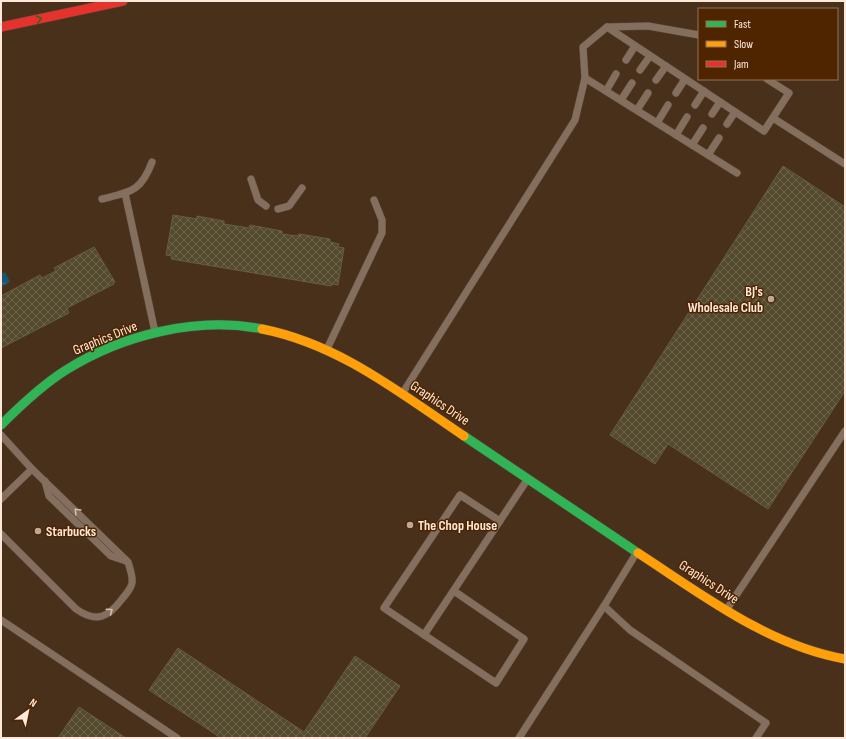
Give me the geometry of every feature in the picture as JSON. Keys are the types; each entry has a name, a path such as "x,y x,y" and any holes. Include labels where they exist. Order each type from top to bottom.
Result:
{"main road":[{"path":"1,27 123,1"},
{"name":"Graphics Drive","path":"1,425 20,405 44,385 76,364 125,342 156,334 222,325 257,327 285,334 327,349 360,366 637,552 748,624 786,642 824,655 845,659"}],"lane":[{"path":"402,394 575,120 585,78 583,47 607,27 648,26 698,35"},
{"path":"607,27 764,131 789,93 768,80"},
{"path":"626,60 635,46"},
{"path":"640,70 650,56"},
{"path":"656,80 666,66"},
{"path":"606,91 616,74"},
{"path":"585,78 737,173"},
{"path":"676,93 684,79"},
{"path":"621,100 632,83"},
{"path":"695,105 704,91"},
{"path":"637,110 648,93"},
{"path":"712,114 720,102"},
{"path":"657,123 668,106"},
{"path":"727,124 735,112"},
{"path":"676,135 687,117"},
{"path":"773,118 845,164"},
{"path":"692,145 703,128"},
{"path":"708,155 718,138"},
{"path":"102,199 135,190 148,174 152,162"},
{"path":"252,180 258,200 266,206"},
{"path":"278,209 289,206 302,188"},
{"path":"125,193 156,334"},
{"path":"327,349 382,233 382,220 374,200"},
{"path":"726,610 845,431"},
{"path":"1,435 32,469 128,562 133,578 132,586 117,605 102,617 87,617 76,609 1,534"},
{"path":"1,499 32,469"},
{"path":"424,635 528,479"},
{"path":"454,591 524,639 496,683 384,608 460,495 500,521"},
{"path":"519,738 637,552"},
{"path":"604,606 630,630 766,723 756,738"},
{"path":"1,620 177,738"}],"water":[{"path":"5,272 10,282 1,287 1,274"}],"building":[{"name":"BJ's Wholesale Club","path":"783,166 845,207 845,391 768,509 668,444 655,464 610,435"},
{"path":"173,215 197,219 197,216 224,221 224,224 249,228 250,225 282,231 282,234 298,236 299,234 330,239 330,242 339,244 338,247 344,248 338,285 332,284 331,286 171,259 172,256 166,255"},
{"path":"94,247 115,282 113,282 114,284 67,308 69,313 1,348 1,296 40,275 42,278 56,271 54,268"},
{"path":"178,648 304,732 355,656 400,686 365,738 221,738 149,690"},
{"path":"79,707 126,738 58,738"}],"traffic: fast":[{"path":"1,425 32,396 66,370 111,347 135,338 186,327 212,325 262,329"},
{"path":"464,436 638,553"}],"traffic: slow":[{"path":"262,329 290,336 343,358 392,387 464,436"},
{"path":"638,553 711,601 762,630 816,652 845,659"}],"traffic: jam":[{"path":"1,27 123,1"}],"place":[{"name":"BJ's Wholesale Club","path":"771,299"},
{"name":"The Chop House","path":"410,525"},
{"name":"Starbucks","path":"38,531"}]}
